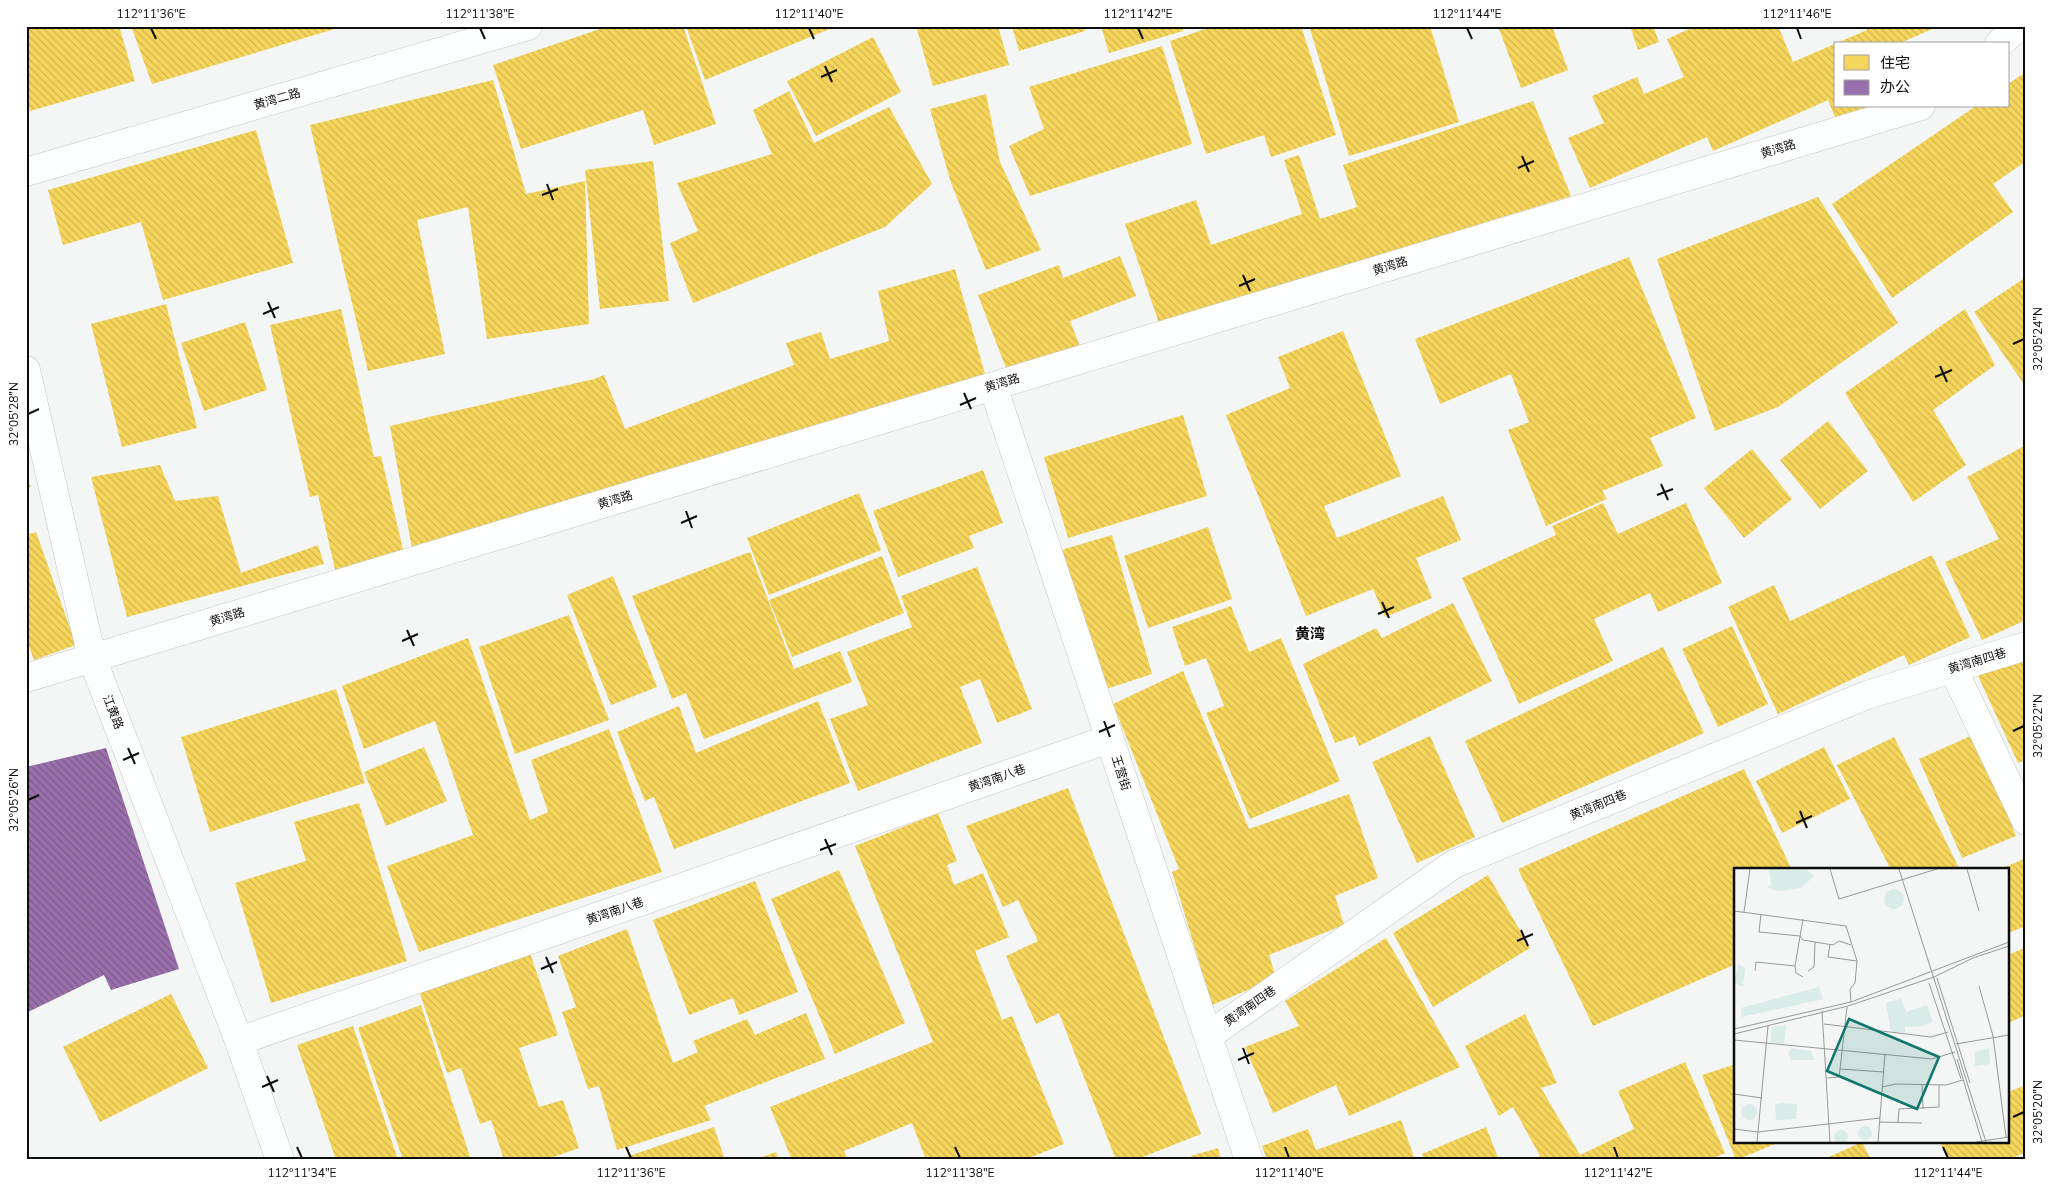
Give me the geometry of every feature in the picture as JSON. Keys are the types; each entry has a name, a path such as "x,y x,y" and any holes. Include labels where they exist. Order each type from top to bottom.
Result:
{"street":[{"name":"黄湾二路","path":"26,172 528,26"},
{"path":"2001,42 2019,26"},
{"name":"黄湾路","path":"26,678 1914,108"},
{"name":"江黄路","path":"26,370 92,658 239,1041"},
{"name":"王营街","path":"993,386 1249,1160"},
{"name":"黄湾南四巷","path":"1208,1036 1454,864 1867,695 2026,646"},
{"path":"1953,669 2026,821"},
{"name":"黄湾南八巷","path":"239,1041 1110,739"},
{"path":"239,1041 280,1160"}],"building: 住宅":[{"path":"26,26 119,26 135,81 30,111 26,98"},
{"path":"131,26 341,26 341,27 152,84"},
{"path":"609,26 683,26 716,124 654,145 643,110 521,149 493,65"},
{"path":"686,26 837,26 705,80"},
{"path":"916,26 998,26 1009,65 933,86"},
{"path":"1012,26 1084,26 1085,31 1019,51"},
{"path":"1101,26 1182,26 1183,31 1109,53"},
{"path":"1214,26 1301,26 1336,135 1271,157 1264,135 1206,154 1170,41"},
{"path":"1309,26 1430,26 1459,122 1349,156"},
{"path":"1498,26 1552,26 1568,70 1521,88"},
{"path":"1630,26 1653,26 1659,42 1638,50"},
{"path":"1696,26 1778,26 1793,62 1834,44 1834,108 1868,108 1837,122 1828,100 1713,151 1707,137 1590,188 1568,138 1604,123 1592,96 1637,77 1644,94 1684,77 1667,39"},
{"path":"1865,26 1939,26 1903,42 1839,42 1867,30"},
{"path":"873,37 901,92 816,136 787,81"},
{"path":"1162,46 1192,144 1030,196 1009,146 1044,129 1029,87"},
{"path":"2026,72 2026,168 2022,164 1993,184 2013,212 1892,298 1832,204 1973,108 2010,108 2010,83"},
{"path":"493,80 526,194 585,181 589,324 487,339 468,207 417,220 445,354 368,371 310,125"},
{"path":"789,91 814,143 889,107 932,184 885,227 693,303 670,243 698,231 677,183 772,154 753,110"},
{"path":"986,94 1000,162 1041,250 986,270 951,183 930,109"},
{"path":"1533,101 1571,196 1159,323 1125,224 1196,200 1211,245 1302,214 1284,160 1299,155 1320,219 1357,207 1343,165"},
{"path":"256,130 293,263 163,300 141,222 63,245 48,190"},
{"path":"653,161 669,301 600,309 585,170"},
{"path":"1818,197 1898,323 1778,407 1715,431 1657,259"},
{"path":"1120,256 1136,296 1070,321 1081,349 1009,376 978,295 1059,265 1063,278"},
{"path":"1629,257 1696,418 1650,438 1663,466 1602,491 1607,499 1546,526 1508,430 1529,422 1511,374 1440,404 1415,339"},
{"path":"955,269 987,381 412,549 390,426 594,379 604,375 625,429 794,365 786,343 821,332 830,359 889,341 878,291"},
{"path":"2026,277 2026,387 1974,312"},
{"path":"166,304 197,428 122,447 91,324"},
{"path":"341,309 374,457 381,456 405,558 336,574 318,495 310,497 270,325"},
{"path":"1965,309 1995,365 1933,410 1966,465 1913,502 1845,393"},
{"path":"245,322 267,390 204,411 181,343"},
{"path":"1343,331 1401,476 1324,506 1337,538 1443,496 1461,540 1416,558 1432,598 1385,617 1373,589 1306,616 1226,415 1290,388 1278,357"},
{"path":"1183,415 1207,496 1068,538 1044,457"},
{"path":"1828,421 1868,471 1820,509 1780,460"},
{"path":"2026,445 2026,620 1982,640 1945,562 1999,539 1967,477"},
{"path":"1752,449 1792,499 1744,538 1704,488"},
{"path":"160,465 175,501 218,496 241,573 318,545 324,564 127,617 91,477"},
{"path":"983,470 1003,523 969,536 974,548 898,577 873,511"},
{"path":"26,475 31,487 26,488"},
{"path":"859,493 881,550 769,595 747,538"},
{"path":"1603,503 1618,534 1686,503 1722,583 1658,612 1650,593 1594,619 1613,661 1519,704 1462,578 1556,535 1552,526"},
{"path":"1208,527 1232,599 1148,628 1124,556"},
{"path":"36,532 76,645 34,660 26,638 26,535"},
{"path":"1112,535 1152,674 1103,690 1058,551"},
{"path":"750,552 794,669 840,651 852,682 704,739 686,693 672,699 632,596"},
{"path":"1932,555 1970,637 1909,665 1904,655 1778,714 1728,607 1774,585 1790,621"},
{"path":"882,556 904,613 792,657 769,600"},
{"path":"977,567 1032,709 997,723 980,679 960,687 982,743 858,791 830,719 868,705 847,652 912,627 901,596"},
{"path":"613,576 657,687 611,705 567,595"},
{"path":"1453,603 1492,681 1359,746 1355,736 1335,743 1303,664 1376,628 1382,638"},
{"path":"1231,606 1249,652 1281,638 1340,781 1250,819 1206,713 1224,706 1206,658 1185,666 1172,627"},
{"path":"569,615 609,720 515,754 479,647"},
{"path":"1732,626 1768,704 1718,727 1682,649"},
{"path":"468,638 530,820 548,812 531,760 609,729 662,872 419,952 387,866 473,835 435,721 364,749 342,686"},
{"path":"1663,647 1704,733 1502,823 1465,741"},
{"path":"2026,656 2026,760 2018,763 1978,676"},
{"path":"1183,671 1249,829 1349,794 1378,878 1335,896 1344,925 1269,955 1276,978 1212,1005 1172,872 1179,869 1113,704"},
{"path":"336,689 365,783 210,832 181,737"},
{"path":"818,701 850,783 674,849 654,797 645,801 617,732 679,706 696,753"},
{"path":"1975,734 2016,836 1962,858 1919,759"},
{"path":"1430,736 1475,837 1417,863 1372,762"},
{"path":"1894,737 1959,868 1890,868 1837,765"},
{"path":"424,747 447,801 386,826 364,772"},
{"path":"1824,747 1850,799 1782,833 1756,781"},
{"path":"1744,769 1791,868 1734,868 1734,965 1593,1026 1518,869"},
{"path":"1068,788 1201,1134 1135,1160 1116,1160 1059,1013 1036,1024 1006,956 1038,941 1018,900 1003,907 966,826"},
{"path":"359,803 407,961 271,1003 235,883 306,861 294,822"},
{"path":"938,813 957,861 947,865 954,885 983,873 1009,937 975,951 1002,1020 1012,1016 1064,1144 1024,1160 926,1160 912,1123 844,1151 848,1160 792,1160 770,1107 933,1042 855,846"},
{"path":"2026,858 2026,926 2010,932 2010,868 2003,868"},
{"path":"839,870 905,1023 835,1054 771,899"},
{"path":"1488,875 1530,948 1433,1007 1393,933"},
{"path":"755,881 798,992 739,1015 733,998 689,1015 653,920"},
{"path":"627,929 673,1063 698,1052 693,1041 747,1019 755,1035 806,1013 825,1059 704,1106 711,1120 617,1150 599,1086 588,1089 562,1012 576,1007 558,956"},
{"path":"1386,938 1460,1067 1349,1116 1336,1085 1273,1113 1245,1047 1299,1026 1285,1001"},
{"path":"528,947 558,1035 519,1048 539,1107 563,1100 579,1148 545,1160 504,1160 491,1120 480,1124 461,1068 447,1073 417,985"},
{"path":"2026,947 2026,1015 2010,1022 2011,973 2010,954"},
{"path":"171,994 208,1068 100,1122 63,1047"},
{"path":"421,1005 471,1160 403,1160 358,1028"},
{"path":"1525,1014 1557,1083 1541,1088 1580,1155 1634,1129 1618,1091 1685,1062 1725,1153 1709,1160 1533,1160 1540,1156 1513,1107 1499,1116 1465,1046"},
{"path":"353,1026 398,1160 336,1160 297,1045"},
{"path":"1734,1065 1734,1144 1775,1144 1736,1160 1702,1075"},
{"path":"2026,1085 2026,1152 2008,1160 1948,1160 1941,1144 2010,1144 2010,1091"},
{"path":"1401,1120 1415,1160 1267,1160 1262,1146 1308,1129 1316,1150"},
{"path":"714,1127 725,1160 620,1160 620,1159"},
{"path":"1486,1127 1499,1160 1424,1160 1422,1154"},
{"path":"1858,1144 1863,1144 1871,1160 1822,1160"},
{"path":"1218,1148 1221,1160 1192,1160 1191,1156"},
{"path":"776,1152 779,1160 756,1160 756,1159"}],"building: 办公":[{"path":"106,748 179,969 111,990 104,975 26,1013 26,767"}],"district":[{"name":"黄湾","path":"1310,634"}]}
